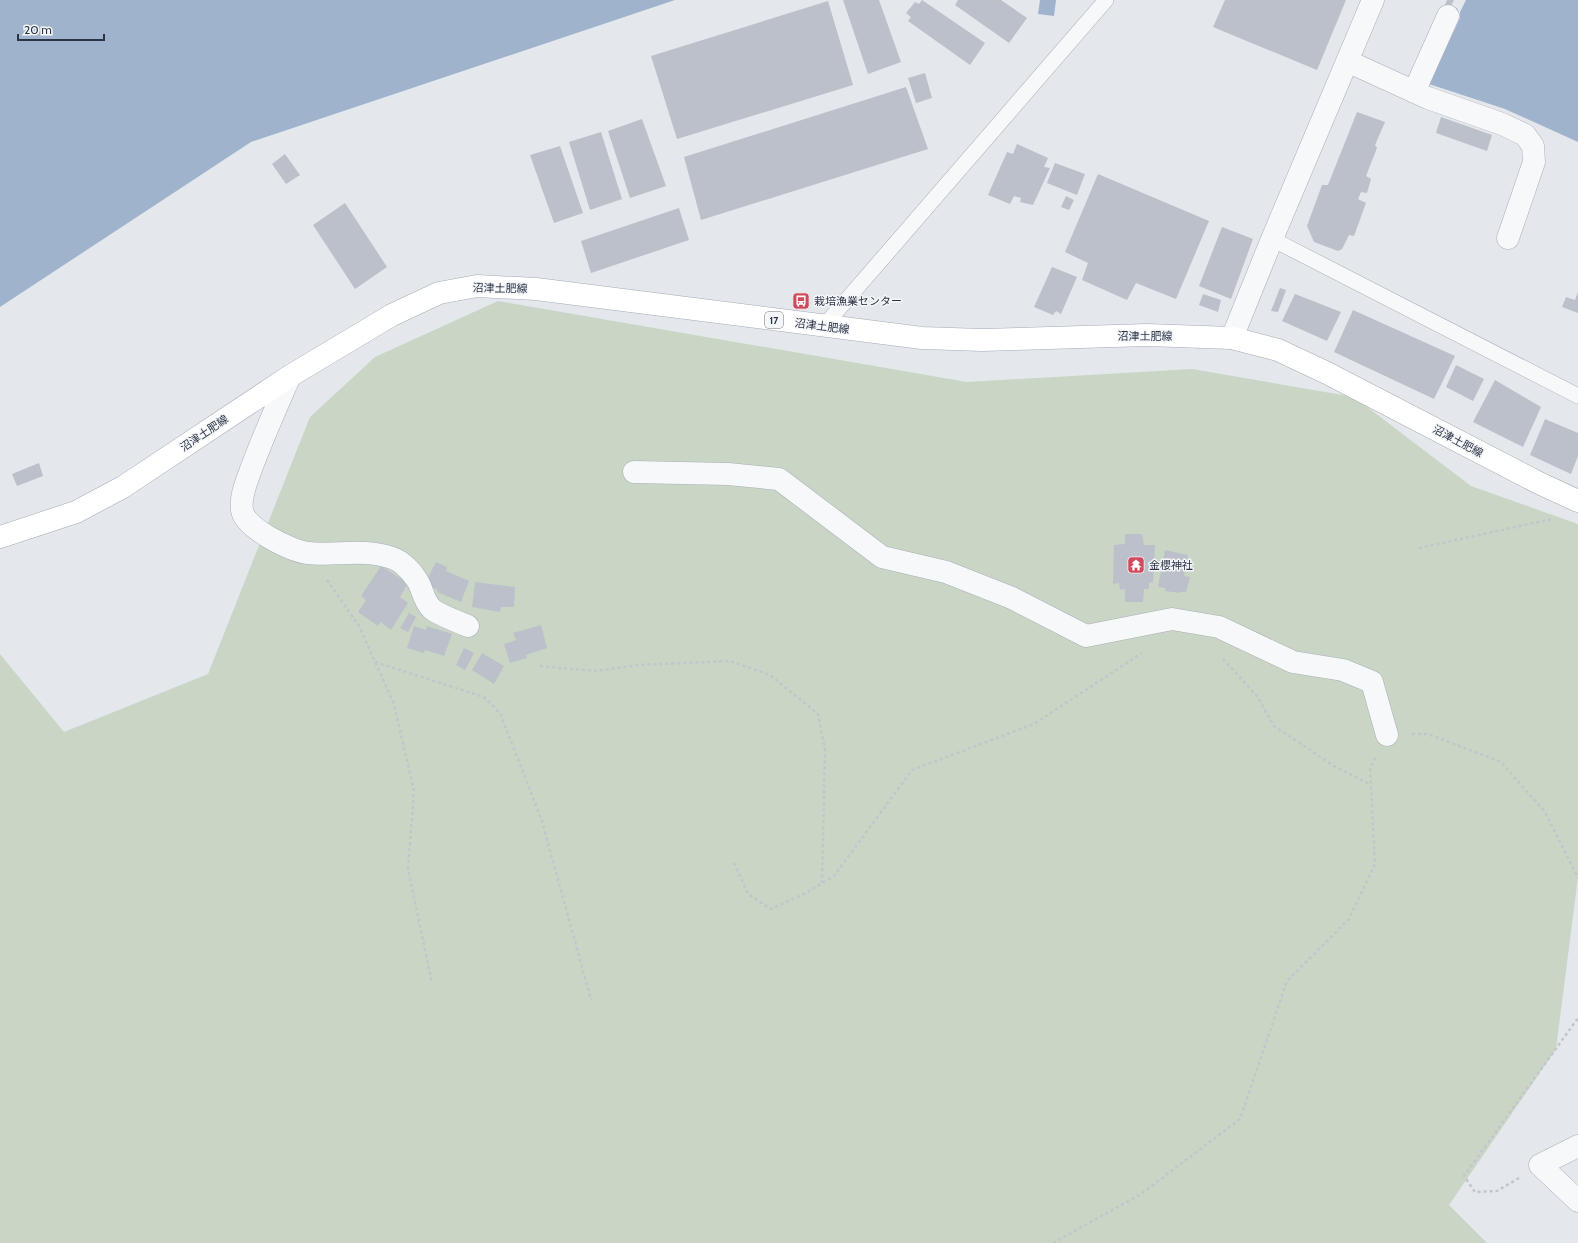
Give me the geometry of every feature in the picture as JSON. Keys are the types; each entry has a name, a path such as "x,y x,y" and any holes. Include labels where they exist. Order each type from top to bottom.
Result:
{"main road":[{"name":"沼津土肥線","path":"0,537 76,512 123,487 290,376 392,315 439,293 477,286 536,289 922,338 982,340 1147,335 1232,338 1278,350 1327,373 1539,483 1578,501"}],"street":[{"path":"1232,338 1373,0"},
{"path":"1414,92 1448,16"},
{"path":"1347,62 1428,98 1502,124 1525,135 1533,146 1534,162 1508,238"},
{"path":"290,376 258,448 244,492 242,510 246,520 269,537 294,550 308,553 376,553 394,558 404,565 417,580 424,598 432,610 468,626"},
{"path":"634,472 728,474 779,479 882,557 953,575 1012,598 1086,636 1172,619 1219,627 1293,662 1343,670 1372,682 1387,735"},
{"path":"1540,1165 1578,1146"},
{"path":"1540,1165 1578,1186"},
{"path":"1540,1165 1578,1201"}],"lane":[{"path":"824,326 1106,0"},
{"path":"1272,239 1578,396"}],"path":[{"path":"1419,548 1555,518"},
{"path":"308,553 359,626 394,704 414,791 408,869 432,983"},
{"path":"734,863 748,894 772,909 804,894 834,876 912,770 1034,724 1143,652"},
{"path":"1220,656 1257,696 1274,726 1334,766 1371,785"},
{"path":"540,666 595,671 639,665 730,661 770,675 818,714 825,749 822,883"},
{"path":"375,662 484,697 500,713 542,821 592,1000"},
{"path":"1053,1243 1141,1194 1240,1119 1287,981 1349,919 1375,864 1370,768 1387,735 1428,734 1501,762 1545,812 1578,878"},
{"path":"1540,1165 1497,1191 1475,1192 1464,1176 1578,1018"}],"green space":[{"path":"498,301 967,382 1192,369 1354,397 1471,486 1578,524 1578,877 1556,1049 1449,1205 1487,1243 0,1243 0,654 64,732 208,674 310,417 375,357"}],"water":[{"path":"0,0 675,0 251,142 0,307"},
{"path":"1040,0 1056,0 1054,16 1038,14"},
{"path":"1466,0 1578,0 1578,142 1505,109 1429,84 1460,18 1460,12"}],"building":[{"path":"843,0 879,0 901,62 868,74"},
{"path":"922,0 985,43 970,65 908,21 911,17 906,13 915,2 919,4"},
{"path":"958,0 1001,0 1027,18 1009,43 955,5"},
{"path":"1225,0 1346,0 1317,70 1213,27"},
{"path":"1447,0 1454,0 1450,8 1445,5"},
{"path":"828,1 853,85 677,139 651,56"},
{"path":"925,73 932,98 916,103 908,78"},
{"path":"906,87 928,149 701,220 684,157"},
{"path":"1357,112 1385,122 1375,145 1377,148 1366,176 1371,179 1367,193 1361,192 1358,199 1366,203 1354,236 1349,235 1342,249 1338,251 1314,242 1307,226 1322,185 1328,185"},
{"path":"1441,117 1492,135 1487,151 1436,133"},
{"path":"642,119 666,186 630,198 608,131"},
{"path":"601,132 622,199 590,210 569,142"},
{"path":"1017,144 1048,158 1044,167 1050,168 1033,205 1020,202 1021,198 1014,196 1010,204 988,195 1007,152 1013,154"},
{"path":"560,146 583,213 554,223 530,155"},
{"path":"285,154 300,175 286,184 272,164"},
{"path":"1055,163 1085,174 1077,195 1047,183"},
{"path":"1098,174 1209,221 1176,299 1136,283 1127,300 1082,280 1088,263 1065,252"},
{"path":"1066,196 1074,200 1069,210 1061,207"},
{"path":"345,203 387,267 355,289 313,225"},
{"path":"679,208 689,240 591,273 581,241"},
{"path":"1222,227 1253,239 1231,299 1199,286"},
{"path":"1052,267 1077,277 1061,314 1056,311 1053,315 1034,307"},
{"path":"1280,288 1286,290 1278,312 1271,311"},
{"path":"1578,292 1578,313 1562,307 1566,297 1575,300"},
{"path":"1203,294 1221,300 1218,312 1199,305"},
{"path":"1295,294 1341,312 1327,341 1282,321"},
{"path":"1353,310 1455,356 1434,399 1334,352"},
{"path":"1456,365 1484,379 1473,401 1446,387"},
{"path":"1495,380 1541,407 1523,447 1473,422"},
{"path":"1545,419 1578,433 1578,456 1571,474 1530,455"},
{"path":"39,463 43,476 17,486 12,474"},
{"path":"1125,534 1142,534 1144,545 1155,545 1153,583 1149,582 1149,589 1144,589 1143,602 1125,602 1125,589 1120,590 1119,583 1113,584 1114,545 1125,544"},
{"path":"1165,550 1188,555 1184,576 1190,577 1186,592 1180,593 1165,591 1165,588 1158,587"},
{"path":"436,562 447,567 446,571 469,581 461,602 437,592 438,590 425,584"},
{"path":"381,566 408,583 400,597 408,603 391,630 381,622 378,626 358,612 366,600 361,596"},
{"path":"475,582 515,587 514,607 501,607 500,612 472,607"},
{"path":"409,613 416,617 408,632 400,628"},
{"path":"541,625 547,648 526,655 527,658 510,663 504,644 516,640 513,633"},
{"path":"414,626 426,630 427,626 452,634 444,656 425,650 424,653 407,648"},
{"path":"464,648 474,653 465,670 456,665"},
{"path":"482,653 504,666 494,684 472,670"}],"place":[{"name":"栽培漁業センター","path":"801,301"},
{"name":"金櫻神社","path":"1136,565"}]}
